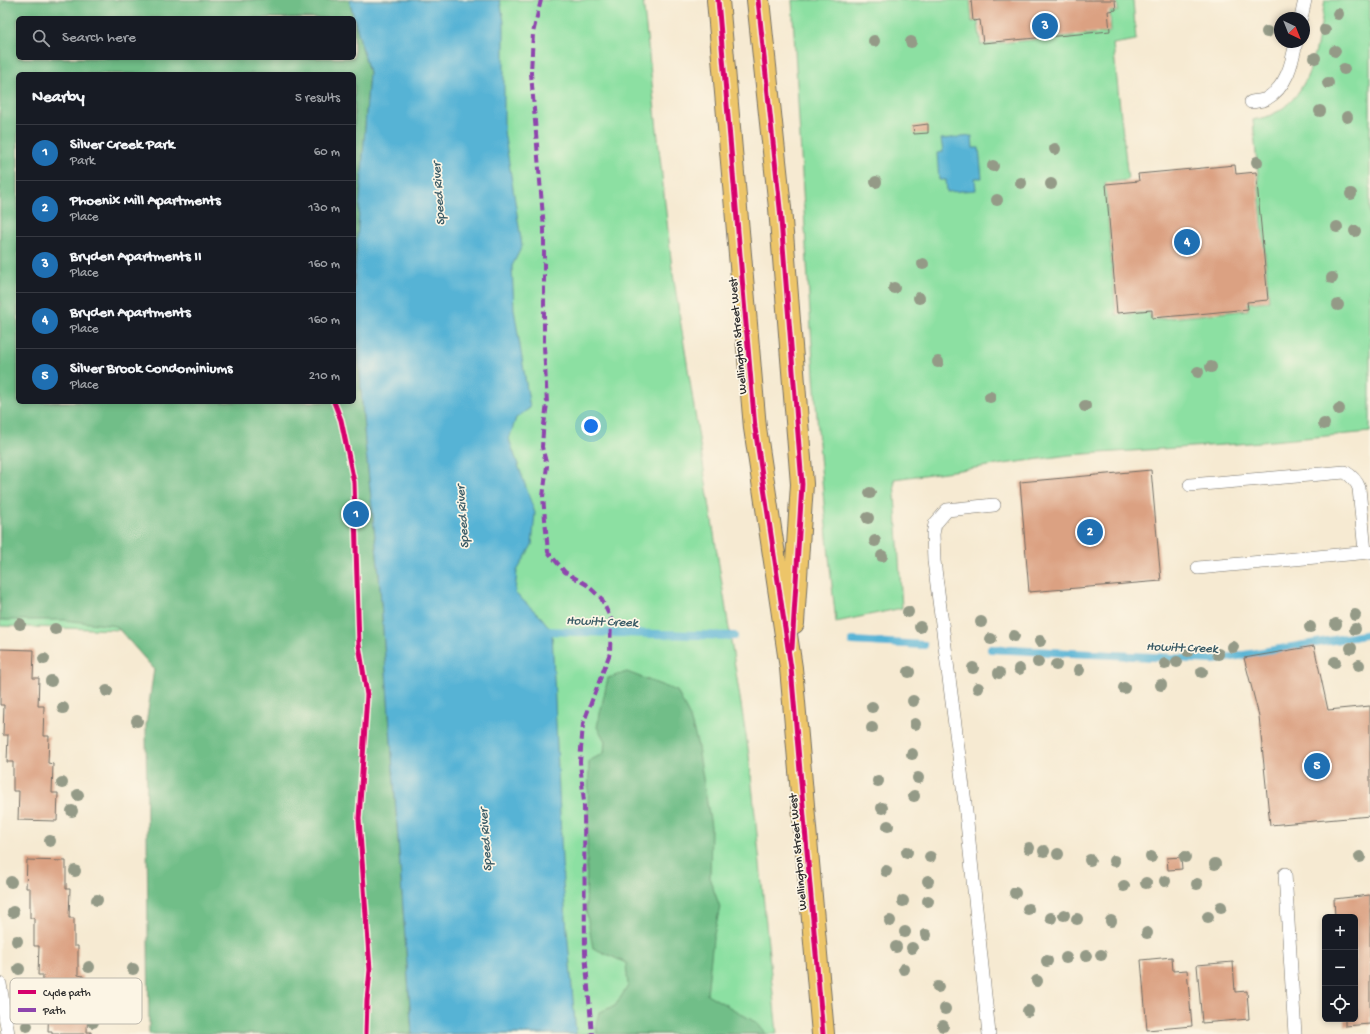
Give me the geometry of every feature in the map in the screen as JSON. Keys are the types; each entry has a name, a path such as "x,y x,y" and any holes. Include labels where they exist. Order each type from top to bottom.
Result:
{"main road":[{"name":"Wellington Street West","path":"718,0 755,428 791,668 823,1034"},
{"name":"Wellington Street West","path":"758,0 780,208 802,484 791,668"}],"lane":[{"path":"1302,12 1305,0"},
{"path":"1251,102 1265,100 1274,94 1285,80 1290,70 1295,48"},
{"path":"1190,485 1345,472 1356,481 1359,488 1368,552 1198,568"},
{"path":"989,1034 965,803 934,561 933,534 935,524 947,510 994,505"},
{"path":"1285,874 1295,1034"},
{"path":"0,984 8,1034"}],"green space":[{"path":"0,0 643,0 672,268 749,755 777,1034 221,1034 154,631 0,626"},
{"path":"5,0 349,0 353,16 16,16 16,60 356,60 356,25 369,72 356,253 356,72 16,72 16,404 356,404 356,326 365,442 379,574 412,1034 149,1034 146,725 154,669 116,626 64,620 0,620 0,6"},
{"path":"792,0 970,0 972,22 978,21 981,45 1111,32 1110,12 1118,11 1117,0 1133,0 1136,40 1113,44 1128,180 1105,183 1116,315 1149,312 1152,320 1248,310 1248,303 1269,301 1253,120 1269,116 1285,106 1297,95 1312,65 1320,32 1325,0 1370,0 1370,432 1238,444 1069,455 894,479 902,608 836,622 815,389"},
{"path":"627,672 677,691 689,715 697,742 711,826 710,880 720,907 713,939 707,994 757,1023 766,1034 597,1034 596,1025 599,1012 615,1006 628,986 626,963 593,948 586,910 589,761 604,753 605,741 597,727 608,678"}],"water":[{"name":"Speed River","path":"349,0 500,0 504,22 504,131 522,246 512,266 514,309 530,408 516,418 509,439 535,513 532,545 517,571 515,593 541,617 552,631 563,883 576,1034 412,1034 379,574 365,442 356,326 356,253 369,72 356,25 356,16 353,16"},
{"path":"972,136 973,148 979,148 982,178 975,178 976,190 947,192 946,180 939,180 937,153 943,152 941,139"}],"building":[{"path":"971,0 1115,0 1116,10 1108,11 1110,31 983,43 980,20 973,21"},
{"path":"928,124 928,133 914,134 913,126"},
{"path":"1235,165 1236,174 1256,172 1268,300 1247,302 1248,309 1152,318 1152,310 1117,313 1106,184 1139,181 1138,174"},
{"path":"1151,470 1161,581 1029,592 1020,482"},
{"path":"1314,646 1328,710 1370,706 1370,816 1270,825 1259,716 1244,658"},
{"path":"0,649 34,650 33,678 39,678 38,706 44,706 43,736 49,736 48,763 53,764 52,793 58,793 57,821 18,820 19,791 13,791 13,762 7,762 8,735 3,735 4,705 0,705"},
{"path":"1181,857 1182,869 1168,870 1167,858"},
{"path":"27,860 66,861 66,889 70,889 69,918 74,918 74,946 78,946 78,975 83,976 83,978 43,978 43,975 38,975 39,946 34,946 34,918 30,918 30,888 26,888"},
{"path":"1370,895 1370,1024 1345,1026 1345,1022 1358,1022 1358,914 1335,914 1334,899"},
{"path":"1172,957 1173,971 1187,970 1192,1026 1147,1030 1141,960"},
{"path":"1233,962 1235,992 1247,991 1249,1019 1202,1023 1197,965"},
{"path":"48,1024 87,1024 87,1032 91,1032 91,1034 52,1034 52,1031 48,1031"}],"waterway":[{"name":"Howitt Creek","path":"541,631 734,636"},
{"name":"Howitt Creek","path":"991,649 1214,660 1370,634"},
{"name":"Howitt Creek","path":"852,641 924,645"}],"marked path":[{"path":"541,0 533,33 531,73 544,229 544,346 547,404 542,447 547,466 543,497 548,552 565,572 587,585 601,598 611,619 610,653 583,724 580,762 584,802 585,953 592,1034"}],"cycle path":[{"path":"718,0 755,428 791,668 823,1034"},
{"path":"758,0 780,208 802,484 792,648"},
{"path":"335,404 341,420 354,482 359,645 367,695 359,819 370,970 366,1034"}],"place":[{"name":"Bryden Apartments II","path":"1045,26"},
{"name":"Bryden Apartments","path":"1187,242"},
{"name":"Silver Creek Park","path":"356,514"},
{"name":"Phoenix Mill Apartments","path":"1090,532"},
{"name":"Silver Brook Condominiums","path":"1317,766"}]}
